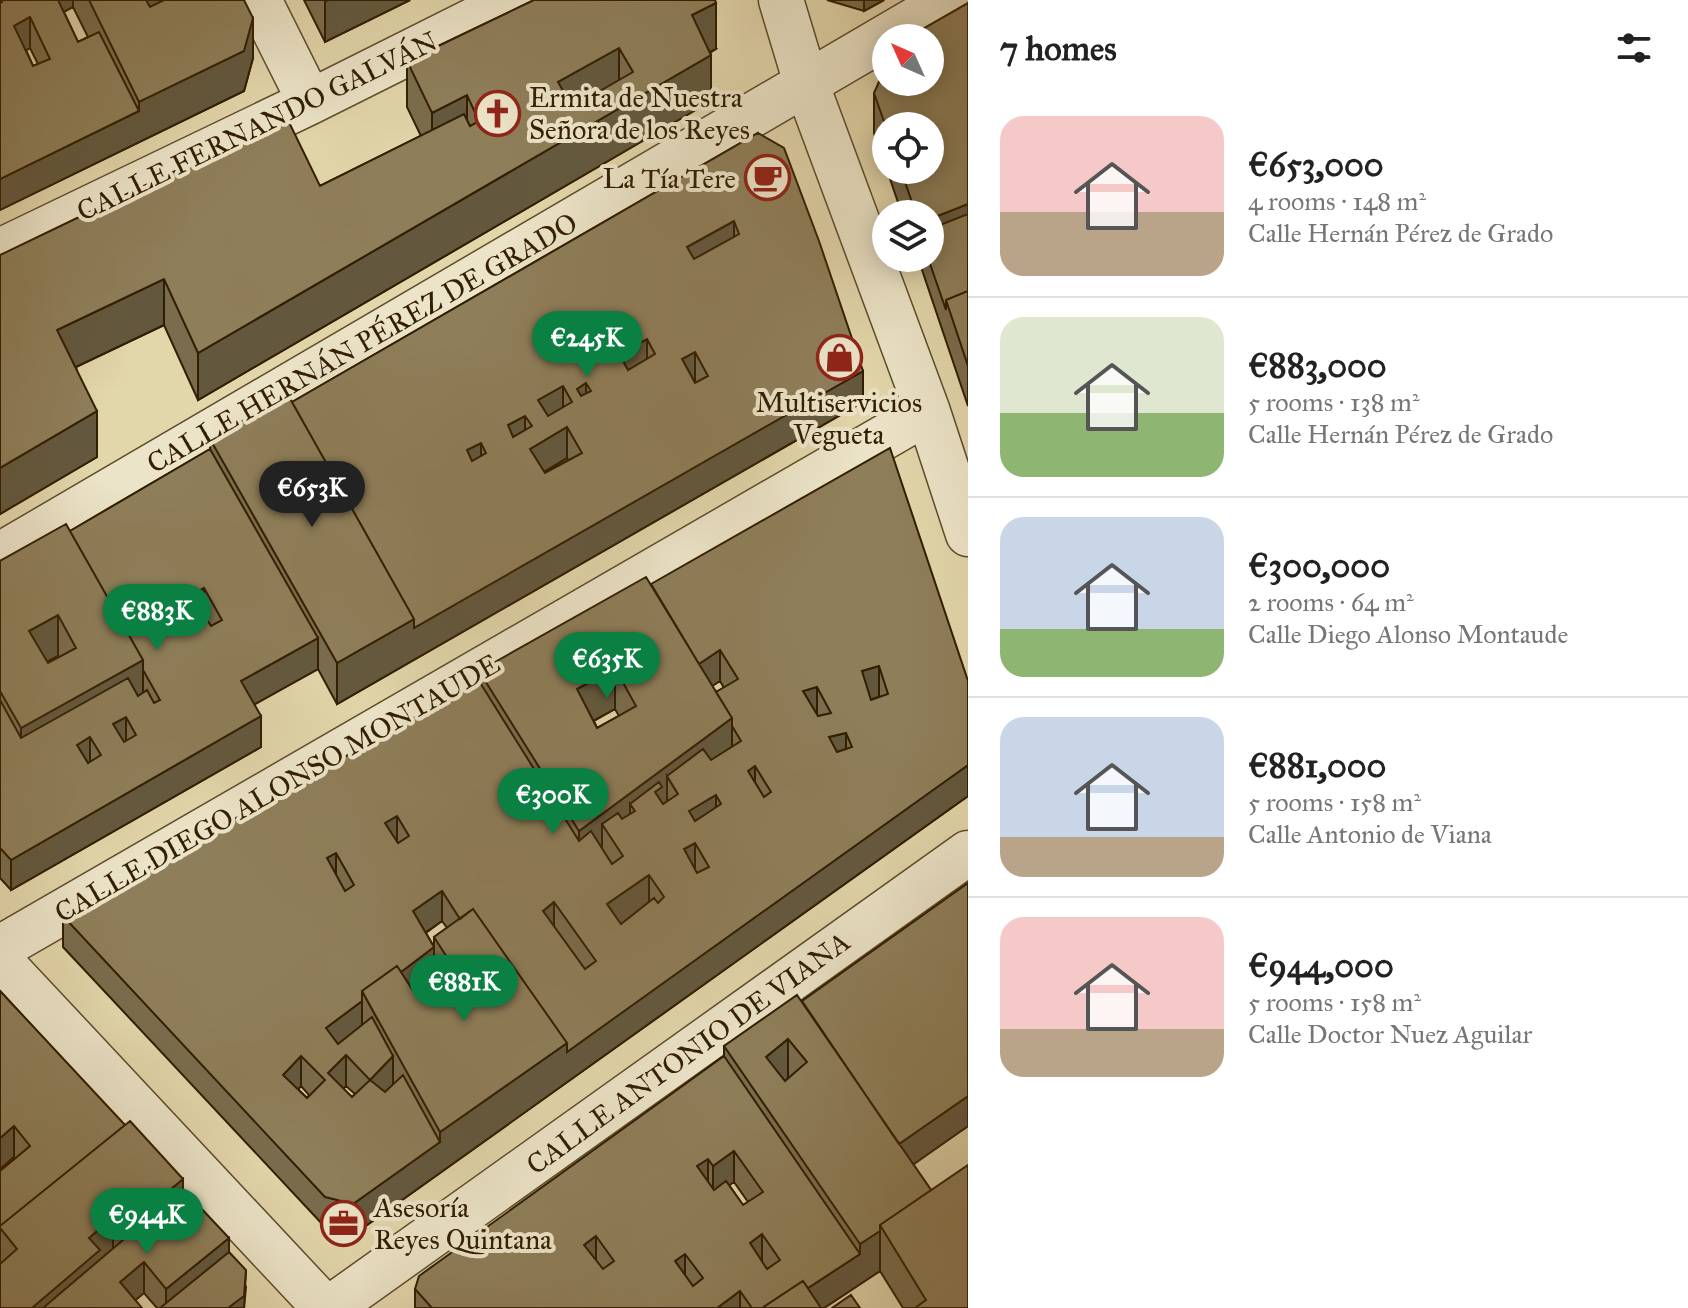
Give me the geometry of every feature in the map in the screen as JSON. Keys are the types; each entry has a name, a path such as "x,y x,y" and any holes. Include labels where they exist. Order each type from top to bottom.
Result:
{"street":[{"path":"259,0 310,102"},
{"name":"CALLE FERNANDO GALVÁN","path":"0,251 514,0"},
{"path":"781,0 806,83 928,412 968,534"},
{"name":"CALLE HERNÁN PÉREZ DE GRADO","path":"0,555 949,0"},
{"name":"CALLE DIEGO ALONSO MONTAUDE","path":"0,948 928,412"},
{"name":"CALLE ANTONIO DE VIANA","path":"328,1308 968,853"},
{"path":"0,961 328,1308"}],"building":[{"path":"58,0 78,42 99,32 139,111 0,179 0,3","holes":["30,17 50,59 33,66 14,26"]},
{"path":"89,0 146,0 150,7 164,0 244,0 253,18 244,51 139,102"},
{"path":"534,0 715,0 716,3 692,15 711,55 198,353 164,279 57,330 97,411 0,468 0,255 287,118 320,186 464,114 470,126 479,121 467,95 432,113 407,61","holes":["619,48 633,72 572,107 558,82"]},
{"path":"968,3 968,204 944,213 944,200 911,200 906,184 944,184 944,112 881,112 875,96 944,96 944,24 931,24"},
{"path":"758,133 784,148 863,371 414,628 414,619 292,402","holes":["734,221 739,234 694,259 687,247","647,339 655,354 628,370 619,354","695,352 708,376 695,383 682,359","586,383 591,391 581,396 577,389","563,386 572,402 548,416 538,400","525,416 532,426 513,437 508,425","567,427 582,453 545,473 530,449","481,443 486,453 472,461 467,450"]},
{"path":"968,214 968,291 946,300 946,310 933,272 944,272 944,223"},
{"path":"968,291 968,366 946,300"},
{"path":"288,395 414,619 337,663 210,439"},
{"path":"890,448 968,681 968,765 567,1052 567,1043 473,909 460,919 442,891 413,911 434,947 401,972 397,966 362,991 362,1001 326,1028 338,1044 372,1017 393,1056 370,1080 385,1092 403,1075 440,1142 353,1204 325,1197 63,916 479,681 579,841 591,831 612,864 623,856 602,824 618,813 622,819 635,811 630,804 659,782 662,787 655,792 663,804 678,794 667,776 703,749 711,760 741,741 732,726 732,718 716,692 738,679 720,650 699,664 651,584","holes":["879,666 888,694 871,700 862,671","817,687 831,713 818,716 803,691","846,733 852,747 837,752 829,737","755,766 771,792 764,797 748,771","716,795 721,804 695,821 689,811","397,816 409,836 398,843 385,823","695,843 709,867 697,873 684,849","336,853 354,885 345,891 327,858","649,875 664,897 658,903 654,898 621,924 607,904","554,902 596,961 585,969 543,911","346,1055 370,1080 352,1097 328,1073","301,1056 325,1080 307,1098 283,1075"]},
{"path":"210,449 318,638 241,681 261,716 11,860 0,848 0,700 21,738 128,678 138,696 147,690 154,703 160,700 143,670 143,660 70,531","holes":["204,588 222,620 211,626 192,595","126,717 136,735 124,742 113,724","90,737 101,755 88,763 77,745"]},
{"path":"66,524 143,660 21,728 0,691 0,561","holes":["58,615 76,648 48,663 29,631"]},
{"path":"646,577 732,718 579,831 479,671","holes":["615,668 636,706 597,728 577,689"]},
{"path":"968,883 968,1096 899,1144 802,1001"},
{"path":"473,909 567,1043 440,1132 362,991 397,966 412,989 450,962 434,937"},
{"path":"0,991 125,1125 0,1226 0,1171 30,1146 14,1126 0,1138"},
{"path":"797,995 931,1190 880,1225 880,1231 860,1244 724,1046","holes":["788,1039 807,1062 785,1081 766,1057"]},
{"path":"724,1056 860,1254 808,1288 803,1281 762,1308 752,1308 740,1291 717,1308 432,1308 415,1289 419,1276","holes":["734,1151 763,1192 743,1205 726,1181 714,1190 697,1166 708,1159 713,1166","762,1234 780,1260 767,1269 750,1243","596,1236 614,1261 603,1269 584,1245","685,1254 703,1278 693,1286 675,1261"]},
{"path":"130,1121 183,1179 123,1229 113,1217 89,1238 100,1250 32,1308 0,1308 0,1264 17,1249 0,1226"},
{"path":"968,1165 968,1308 915,1308 926,1300 880,1225"},
{"path":"183,1189 229,1238 166,1289 144,1262 120,1282 142,1308 43,1308"},
{"path":"229,1252 246,1270 244,1296 228,1308 160,1308"},
{"path":"803,1281 821,1308 762,1308"},
{"path":"851,1295 860,1308 832,1308"}],"place":[{"name":"Ermita de Nuestra Señora de los Reyes","path":"498,113"},
{"name":"La Tía Tere","path":"767,178"},
{"name":"Multiservicios Vegueta","path":"839,358"},
{"name":"Asesoría Reyes Quintana","path":"343,1223"}]}
